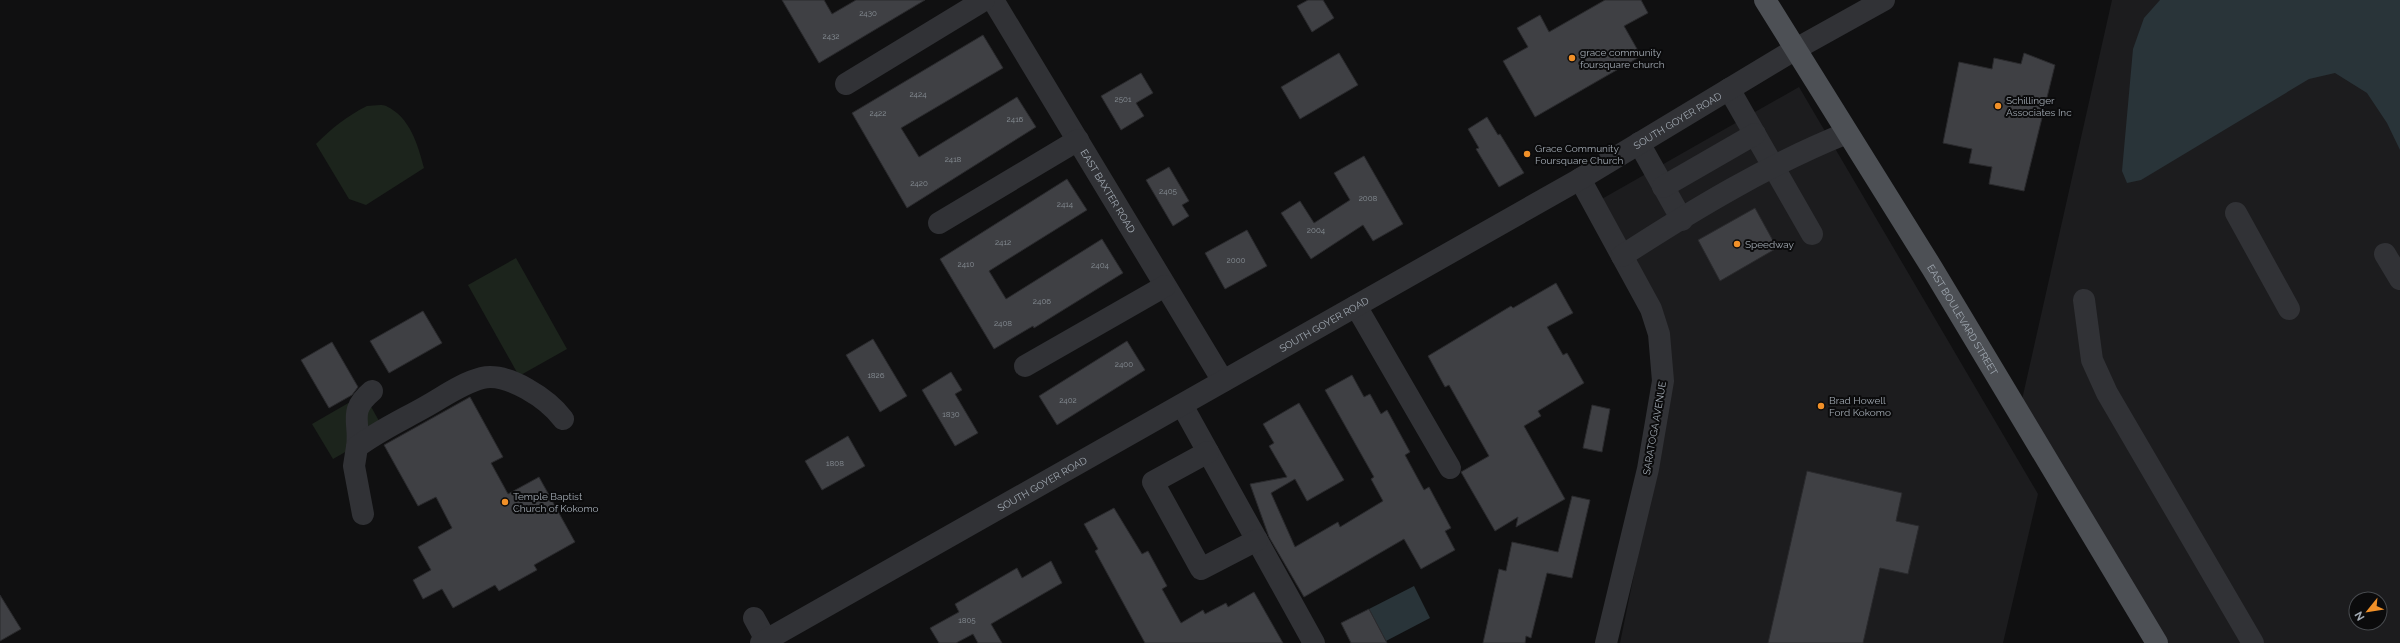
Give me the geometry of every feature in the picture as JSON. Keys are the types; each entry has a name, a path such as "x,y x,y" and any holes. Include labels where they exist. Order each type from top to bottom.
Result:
{"main road":[{"name":"EAST BOULEVARD STREET","path":"1765,0 1794,50 1932,268 2157,643"}],"street":[{"path":"846,84 984,0"},
{"name":"EAST BAXTER ROAD","path":"993,0 1223,381"},
{"name":"SOUTH GOYER ROAD","path":"763,642 1580,179 1794,50 1884,0"},
{"path":"1729,89 1812,234"},
{"path":"1622,256 1774,166 1802,151 1847,133"},
{"path":"1663,187 1755,134"},
{"path":"939,223 1078,140"},
{"path":"1639,144 1682,220"},
{"name":"SARATOGA AVENUE","path":"1580,179 1651,309 1659,334 1663,381 1648,469 1606,643"},
{"path":"2236,213 2289,309"},
{"path":"2385,254 2400,279"},
{"path":"1025,366 1165,286"},
{"path":"2084,300 2092,360 2107,393 2253,643"},
{"path":"1356,306 1450,468"},
{"path":"357,448 372,436 458,388 483,378 503,379 529,389 563,419"},
{"path":"363,514 354,466 359,438 356,411 361,400 372,391"},
{"path":"1182,404 1314,643"},
{"path":"1208,452 1153,482 1201,569 1257,540"},
{"path":"754,618 763,642"}],"shaded area":[{"path":"2112,0 2400,0 2400,643 2156,643 2019,413"},
{"path":"2160,0 2400,0 2400,150 2387,123 2367,93 2335,73 2309,79 2141,180 2127,183 2122,171 2133,49 2144,18"},
{"name":"Brad Howell Ford Kokomo","path":"1799,87 2038,494 2003,643 1620,643 1673,384 1600,200"},
{"path":"384,105 401,117 412,132 424,168 366,205 349,199 316,144 340,123 367,106"},
{"path":"516,258 567,349 519,376 468,285"},
{"path":"364,394 384,430 333,459 312,424"},
{"path":"1414,586 1430,618 1386,641 1369,609"}],"building":[{"path":"782,0 824,0 832,14 856,0 925,0 819,63"},
{"path":"1308,0 1323,0 1334,18 1312,32 1297,6"},
{"name":"grace community foursquare church","path":"1605,0 1641,0 1648,13 1624,26 1641,56 1535,117 1503,61 1528,47 1517,28 1540,15 1549,32"},
{"path":"983,35 1003,68 901,128 919,157 1017,97 1036,127 907,208 852,113"},
{"path":"1339,53 1358,85 1300,119 1281,87"},
{"name":"Schillinger Associates Inc","path":"2024,53 2055,65 2024,191 1989,184 1992,167 1969,163 1972,149 1943,143 1959,62 1992,69 1994,58 2021,64"},
{"path":"1141,73 1153,93 1136,103 1144,116 1121,130 1101,96"},
{"path":"1487,117 1498,135 1500,134 1524,173 1499,187 1476,149 1479,148 1468,129"},
{"path":"1364,156 1403,224 1373,241 1363,225 1311,259 1281,213 1300,201 1314,223 1350,200 1334,173"},
{"path":"1169,167 1189,201 1182,205 1189,216 1173,226 1146,180"},
{"path":"1067,179 1087,210 989,271 1006,299 1102,239 1123,273 1034,328 1033,326 994,349 940,259"},
{"name":"Speedway","path":"1755,208 1777,248 1720,281 1698,240"},
{"path":"1247,230 1267,266 1225,289 1205,253"},
{"path":"1556,283 1573,313 1547,327 1563,355 1567,353 1584,383 1538,411 1541,416 1524,426 1565,499 1516,527 1518,517 1495,531 1461,472 1489,456 1449,385 1445,387 1428,356 1511,306 1513,308"},
{"path":"423,311 442,343 389,373 370,341"},
{"path":"873,339 907,396 880,412 846,355"},
{"path":"1127,341 1145,370 1057,425 1039,396"},
{"path":"332,342 358,387 352,395 329,408 301,360"},
{"path":"951,372 962,390 955,394 978,433 955,446 922,390"},
{"path":"1352,375 1364,397 1370,394 1381,414 1387,410 1410,452 1405,455 1424,490 1429,487 1451,528 1445,531 1455,550 1421,569 1404,539 1304,597 1269,537 1250,484 1287,477 1269,446 1274,443 1263,424 1299,403 1344,480 1307,501 1295,479 1271,493 1295,547 1338,522 1340,527 1383,501 1371,479 1374,477 1325,390"},
{"name":"Temple Baptist Church of Kokomo","path":"470,397 503,457 491,463 508,494 539,477 575,542 534,565 537,570 499,591 495,585 453,608 442,589 423,599 413,580 431,570 418,547 452,528 436,497 418,506 384,445"},
{"path":"1592,405 1610,409 1602,452 1583,448"},
{"path":"848,436 865,466 822,490 805,461"},
{"path":"1807,471 1902,493 1896,521 1919,526 1908,574 1880,568 1863,643 1768,643"},
{"path":"1572,496 1590,500 1572,578 1547,573 1531,638 1526,636 1525,643 1483,643 1499,569 1506,571 1512,542 1558,552"},
{"path":"1114,508 1142,554 1148,551 1167,586 1162,589 1181,623 1203,610 1205,614 1226,603 1228,607 1254,592 1283,643 1145,643 1095,551 1098,549 1084,524"},
{"path":"1051,561 1062,583 991,624 1002,643 978,643 973,634 956,643 939,643 930,628 959,612 955,604 1017,568 1022,578"},
{"path":"0,595 21,629 0,641"},
{"path":"1369,609 1387,643 1351,643 1341,623"}],"place":[{"name":"grace community foursquare church","path":"1572,58"},
{"name":"Schillinger Associates Inc","path":"1998,106"},
{"name":"Grace Community Foursquare Church","path":"1527,154"},
{"name":"Speedway","path":"1737,244"},
{"name":"Brad Howell Ford Kokomo","path":"1821,406"},
{"name":"Temple Baptist Church of Kokomo","path":"505,502"}]}
